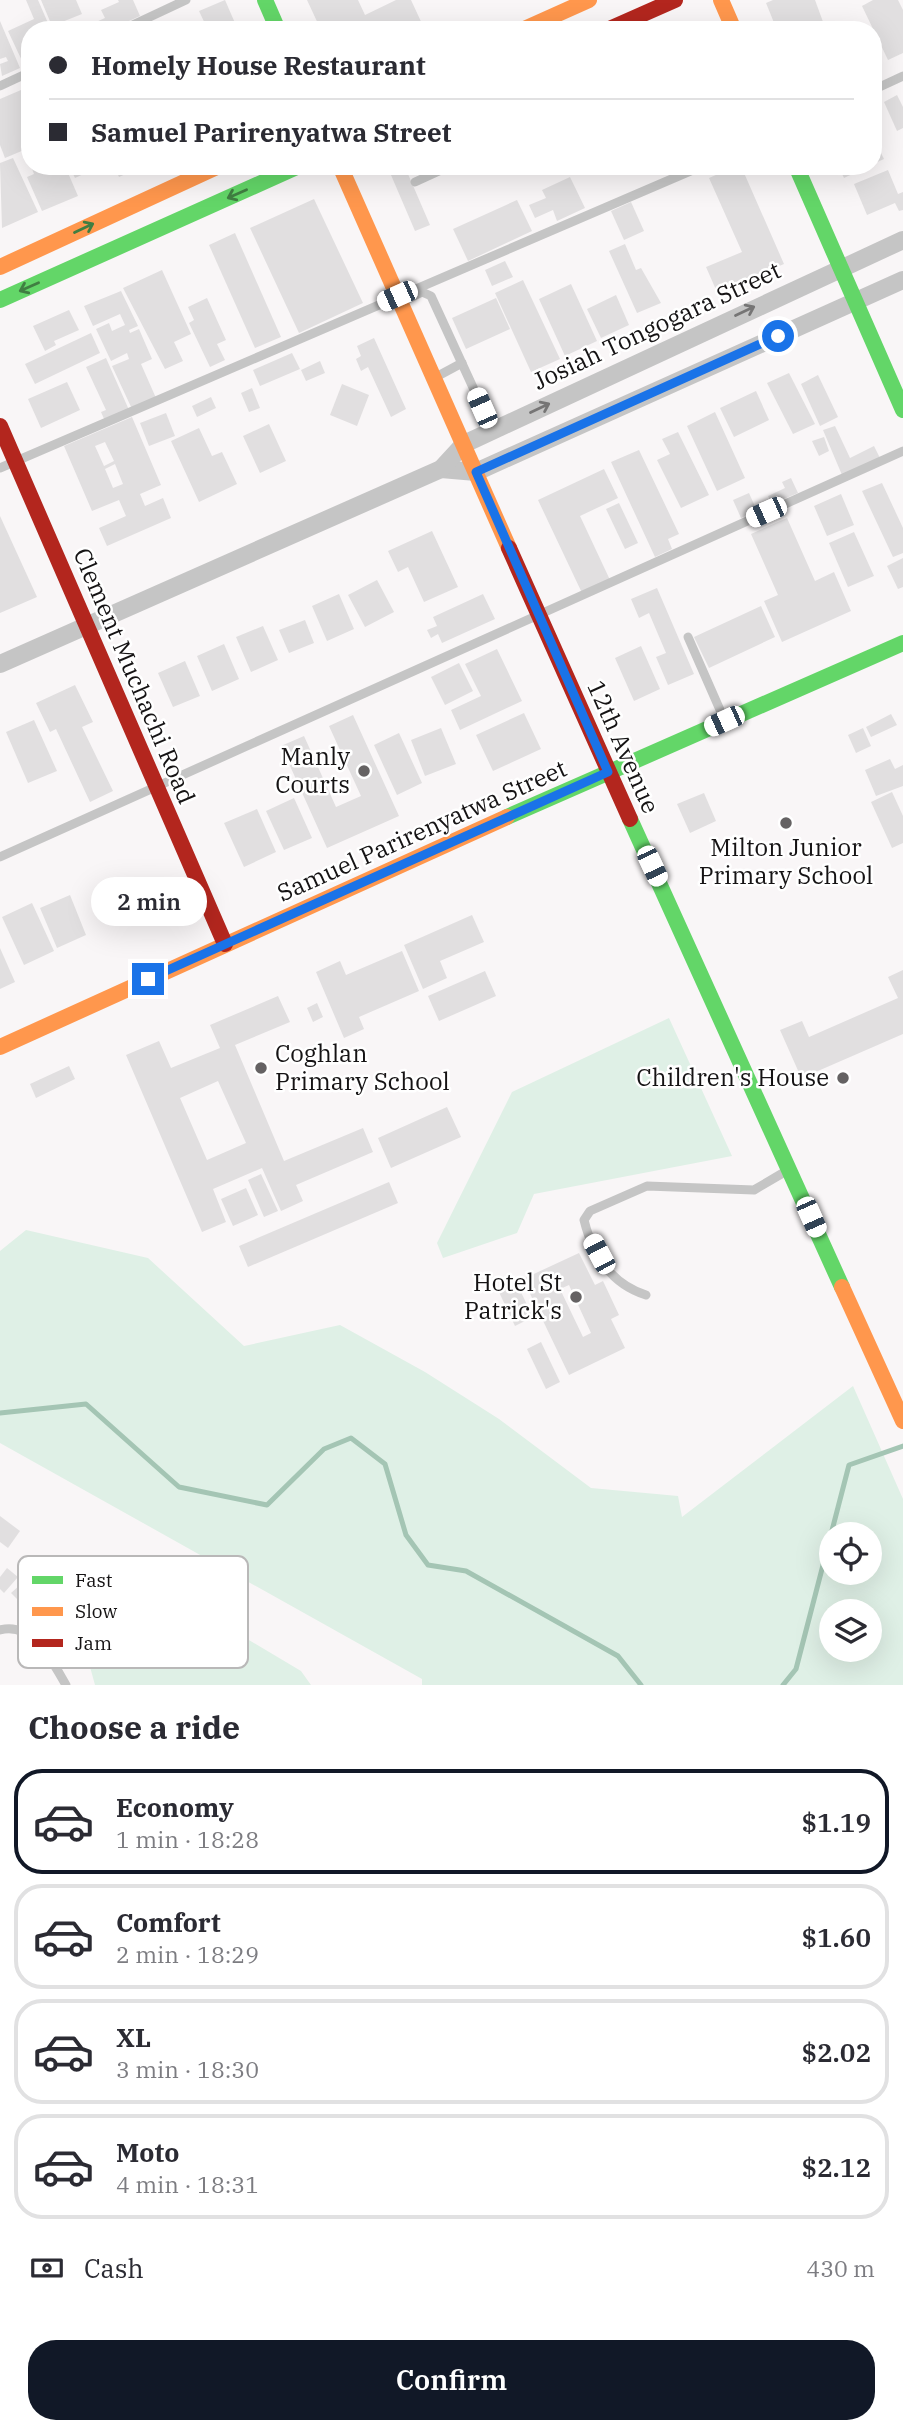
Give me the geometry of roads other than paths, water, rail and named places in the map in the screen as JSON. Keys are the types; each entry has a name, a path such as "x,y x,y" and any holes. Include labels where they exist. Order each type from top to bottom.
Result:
{"main road":[{"path":"265,0 274,21"},
{"path":"542,21 589,0"},
{"path":"627,21 675,0"},
{"path":"721,0 730,21"},
{"path":"0,267 199,175"},
{"path":"0,300 279,175"},
{"name":"12th Avenue","path":"344,175 540,613 608,772 900,1414"},
{"path":"800,175 903,410"},
{"name":"Clement Muchachi Road","path":"0,426 225,944"},
{"name":"Samuel Parirenyatwa Street","path":"0,1047 608,772 903,643"}],"street":[{"name":"Josiah Tongogara Street","path":"0,664 441,469 464,444 903,240"},
{"name":"Josiah Tongogara Street","path":"441,469 476,472 903,280"}],"lane":[{"path":"141,21 186,0"},
{"path":"0,86 21,76"},
{"path":"882,86 903,76"},
{"path":"415,182 430,175"},
{"path":"0,468 399,299 681,175"},
{"path":"399,299 422,292 431,296 493,430"},
{"path":"434,378 462,363"},
{"path":"0,857 903,451"},
{"path":"688,637 724,721"},
{"path":"646,1295 628,1290 611,1277 586,1231 584,1220 590,1211 647,1186 754,1190 790,1169"},
{"path":"0,1630 18,1631"},
{"path":"56,1668 66,1685"}],"waterway":[{"path":"0,1413 86,1404 179,1487 267,1505 324,1449 351,1438 385,1464 406,1535 428,1565 466,1571 618,1656 641,1685"},
{"path":"783,1685 796,1669 849,1465 903,1446"}],"place":[{"name":"Manly Courts","path":"364,771"},
{"name":"Milton Junior Primary School","path":"786,823"},
{"name":"Coghlan Primary School","path":"261,1068"},
{"name":"Children's House","path":"843,1078"},
{"name":"Hotel St Patrick's","path":"576,1297"}]}
